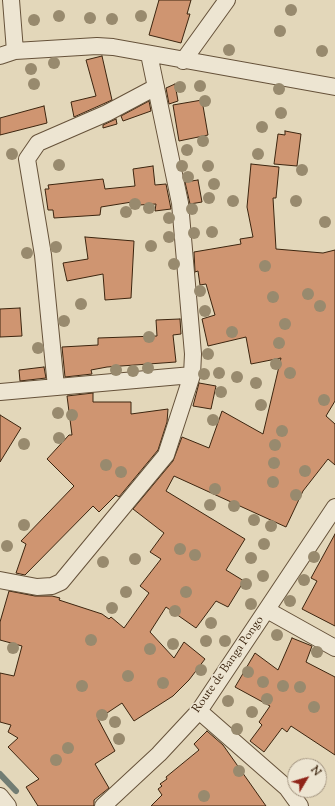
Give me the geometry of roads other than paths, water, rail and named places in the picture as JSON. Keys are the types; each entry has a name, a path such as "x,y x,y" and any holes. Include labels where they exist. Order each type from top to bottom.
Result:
{"street":[{"path":"11,0 7,54 97,46 335,86"},
{"path":"183,61 227,0"},
{"path":"0,580 37,587 52,586 61,582 166,455 192,375 193,354 180,203 149,54"},
{"path":"56,387 43,255 28,159 38,143 107,113 156,88"},
{"path":"0,392 192,375"},
{"name":"Route de Banga Pongo","path":"103,806 159,754 199,711 335,507"},
{"path":"267,610 335,648"},
{"path":"199,711 287,788 300,806"},
{"path":"0,796 8,806"}],"waterway":[{"path":"0,774 16,791"}]}
